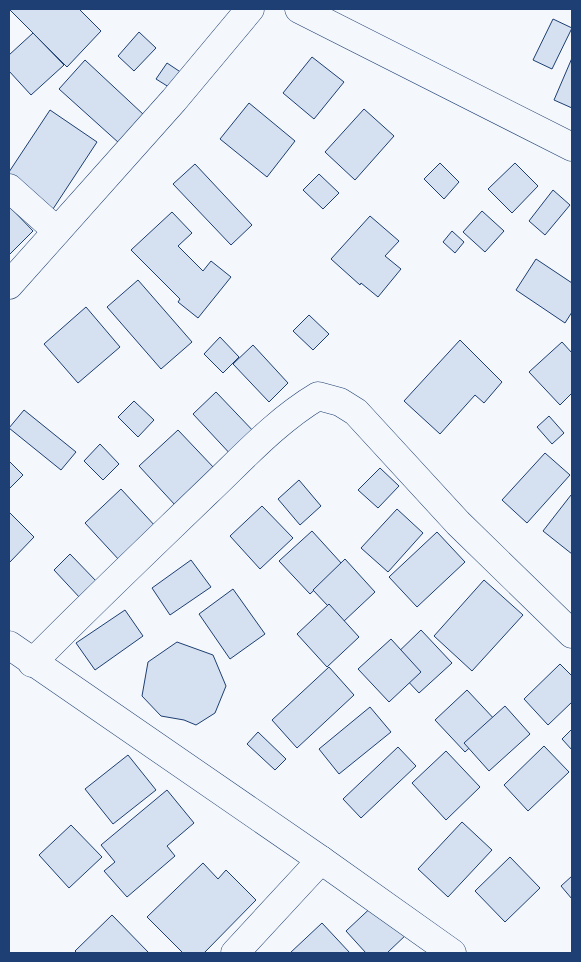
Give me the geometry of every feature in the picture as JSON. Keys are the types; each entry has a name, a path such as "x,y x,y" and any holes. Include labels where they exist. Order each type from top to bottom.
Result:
{"street":[{"path":"9,285 174,100 250,9"},
{"path":"299,9 572,147"},
{"path":"9,188 57,231"},
{"path":"32,663 96,598 294,410 318,396 340,402 356,412 458,523 572,634"},
{"path":"9,645 32,663 321,860 452,953"},
{"path":"235,953 321,860"}],"building":[{"path":"9,9 79,9 101,31 67,67"},
{"path":"553,19 572,28 552,69 533,60"},
{"path":"139,32 156,48 134,71 118,56"},
{"path":"33,33 64,65 31,95 9,71 9,55"},
{"path":"312,57 344,82 314,119 283,93"},
{"path":"572,58 572,108 554,100"},
{"path":"85,60 144,115 119,143 59,89"},
{"path":"167,63 182,73 172,89 156,79"},
{"path":"249,103 295,141 267,177 220,139"},
{"path":"364,109 394,136 355,180 325,152"},
{"path":"50,110 97,142 51,212 9,182 9,172"},
{"path":"440,163 459,182 444,199 424,179"},
{"path":"515,163 538,186 512,213 488,189"},
{"path":"195,164 252,225 231,245 173,184"},
{"path":"319,174 339,193 323,209 303,190"},
{"path":"553,190 570,205 545,235 529,221"},
{"path":"9,206 33,231 9,255"},
{"path":"482,211 504,231 485,252 463,232"},
{"path":"172,212 192,233 178,246 203,271 211,261 231,277 198,318 178,302 180,299 131,250"},
{"path":"370,216 399,241 385,256 401,269 378,297 361,283 360,285 331,259"},
{"path":"452,231 464,242 455,253 443,242"},
{"path":"536,259 572,283 572,312 565,323 516,290"},
{"path":"138,280 192,342 161,369 107,307"},
{"path":"86,307 120,347 78,383 44,344"},
{"path":"309,315 329,334 313,350 293,331"},
{"path":"220,337 239,357 223,373 204,354"},
{"path":"460,340 502,382 484,403 475,395 440,434 404,401"},
{"path":"562,342 572,353 572,393 560,405 529,372"},
{"path":"253,345 288,383 269,402 233,364"},
{"path":"216,392 257,435 234,458 193,414"},
{"path":"134,401 154,420 138,437 118,417"},
{"path":"24,410 76,452 61,470 9,428"},
{"path":"549,416 564,433 552,444 537,427"},
{"path":"178,430 215,469 176,506 139,466"},
{"path":"100,444 119,464 103,480 84,461"},
{"path":"545,453 570,475 527,523 502,500"},
{"path":"9,461 23,475 9,489"},
{"path":"380,468 399,486 378,508 358,490"},
{"path":"299,480 321,506 300,525 278,499"},
{"path":"121,489 156,527 120,561 85,523"},
{"path":"572,496 572,554 543,531"},
{"path":"262,506 293,538 260,569 230,536"},
{"path":"397,509 423,533 388,572 361,548"},
{"path":"9,512 34,537 10,562 9,562"},
{"path":"312,531 342,564 310,594 279,561"},
{"path":"437,532 465,562 417,607 389,577"},
{"path":"70,554 98,583 81,599 54,570"},
{"path":"345,559 375,592 343,622 313,590"},
{"path":"191,560 211,587 170,615 152,588"},
{"path":"484,580 523,615 472,671 434,636"},
{"path":"233,589 265,634 230,659 199,614"},
{"path":"329,604 359,637 327,667 297,634"},
{"path":"125,610 143,636 95,670 76,643"},
{"path":"421,630 452,663 419,693 389,661"},
{"path":"391,639 421,672 389,702 358,669"},
{"path":"177,642 213,655 226,686 215,713 196,725 184,720 161,716 142,696 148,662"},
{"path":"560,664 572,676 572,702 548,725 524,699"},
{"path":"329,667 354,695 297,748 272,720"},
{"path":"467,690 497,722 465,752 435,720"},
{"path":"505,706 530,734 489,771 464,743"},
{"path":"370,707 391,732 339,774 319,749"},
{"path":"572,729 572,750 562,739"},
{"path":"258,732 286,759 275,770 247,744"},
{"path":"544,746 569,772 528,811 504,785"},
{"path":"398,747 416,766 361,818 343,799"},
{"path":"446,751 480,787 446,820 412,783"},
{"path":"128,755 156,790 113,824 85,789"},
{"path":"167,790 194,823 167,846 175,856 127,897 104,871 115,862 101,845"},
{"path":"462,822 492,850 448,897 418,869"},
{"path":"71,825 102,857 69,888 39,855"},
{"path":"510,857 540,888 505,922 475,891"},
{"path":"203,863 218,879 226,870 256,900 204,953 183,953 147,917"},
{"path":"572,876 572,899 561,886"},
{"path":"378,901 408,933 387,953 366,953 346,931"},
{"path":"112,915 149,953 77,953 75,951"},
{"path":"322,923 350,953 290,953"}]}
